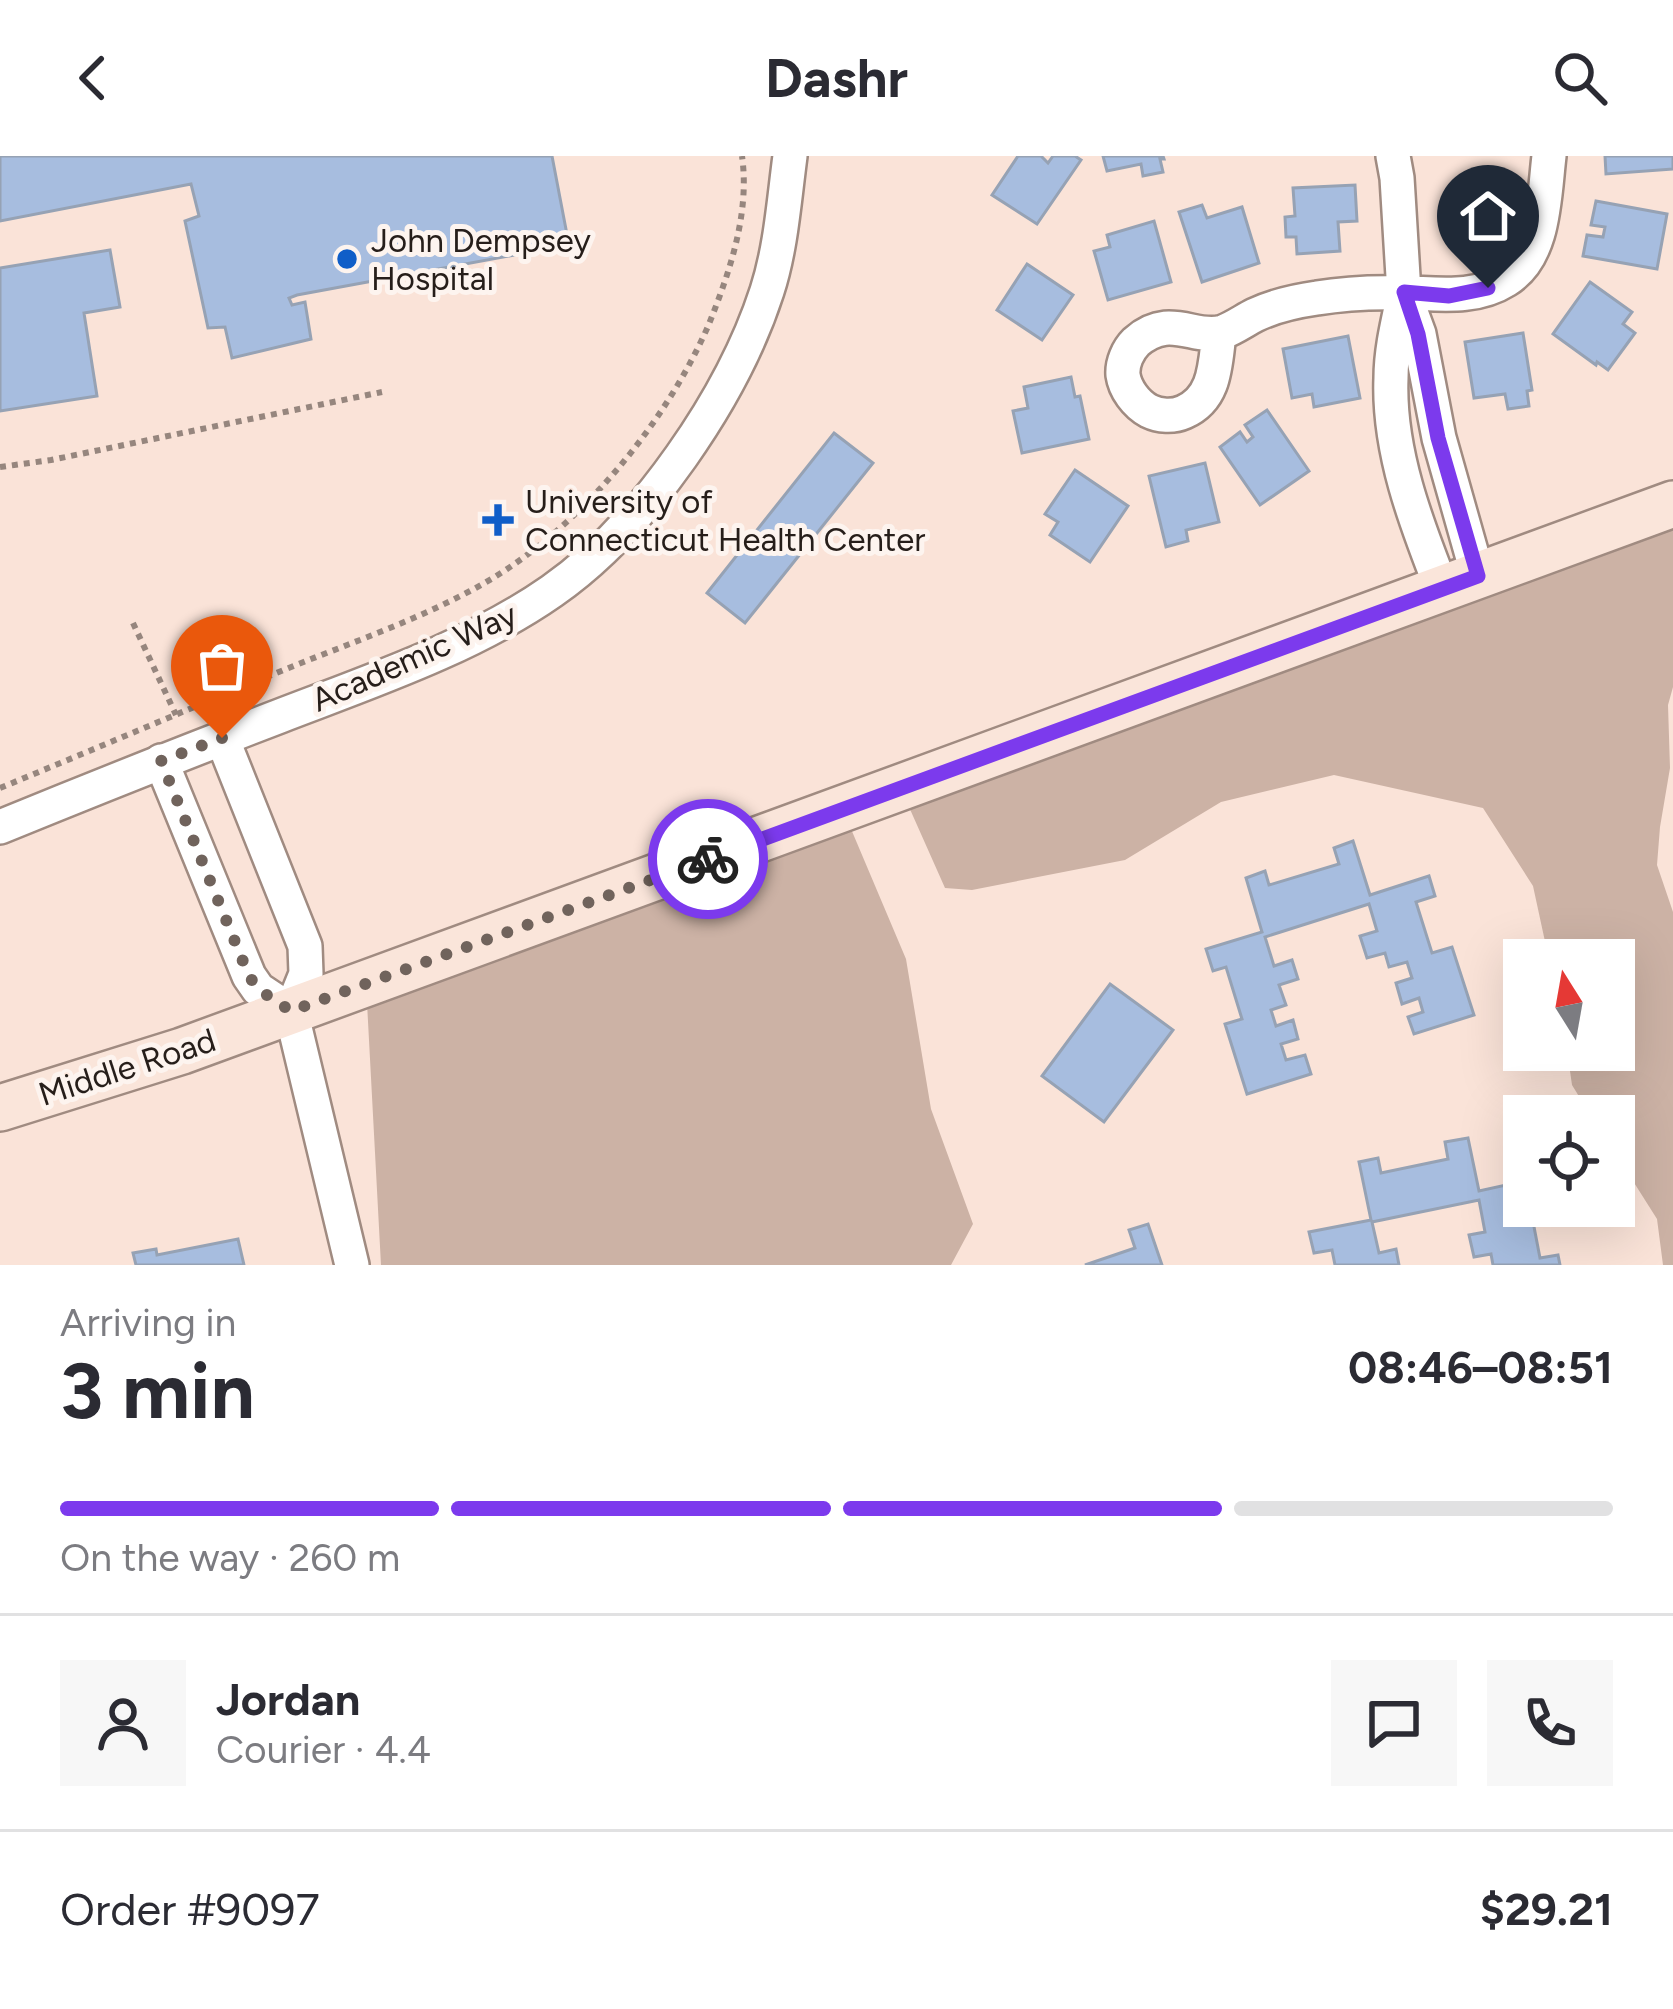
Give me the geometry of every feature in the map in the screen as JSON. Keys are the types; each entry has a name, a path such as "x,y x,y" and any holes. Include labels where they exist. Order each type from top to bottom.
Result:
{"street":[{"name":"Academic Way","path":"0,827 412,664 553,590 599,551 678,459 731,374 772,274 790,156"},
{"path":"1393,156 1404,292 1390,382 1397,449 1418,529 1460,582"},
{"path":"1219,334 1261,313 1319,297 1404,292 1449,296 1505,281 1529,256 1541,219 1549,156"},
{"name":"Middle Road","path":"0,1108 182,1052 1673,504"},
{"path":"222,738 305,946 306,974 291,1011 352,1265"},
{"path":"161,761 249,976 258,989 291,1011"}],"path":[{"path":"0,788 398,624 472,590 524,557 578,511 620,466 696,354 736,245 743,204 742,156"},
{"path":"0,467 382,392"},
{"path":"133,623 176,715"}],"shaded area":[{"path":"1673,504 1670,768 1657,865 1673,912 1673,1265 1663,1265 1657,1219 1635,1184 1635,1095 1578,1095 1570,1071 1635,1071 1635,939 1544,939 1533,886 1483,808 1334,775 1221,802 1125,860 972,890 945,888 901,789"},
{"path":"843,810 906,959 931,1109 973,1224 951,1265 381,1265 366,984"}],"building":[{"name":"John Dempsey Hospital","path":"0,156 552,156 569,245 297,295 289,298 292,305 305,302 311,339 232,358 225,327 208,328 185,221 199,216 191,184 0,221"},
{"path":"1018,156 1041,156 1048,163 1053,156 1081,160 1037,224 992,195"},
{"path":"1103,156 1163,156 1163,172 1143,176 1141,164 1107,171"},
{"path":"1605,156 1673,156 1673,169 1606,174"},
{"path":"1355,185 1357,221 1338,222 1340,251 1297,254 1296,237 1286,237 1285,217 1295,216 1293,188"},
{"path":"1596,201 1667,214 1657,269 1583,256 1587,235 1603,237 1605,227 1591,225"},
{"path":"1202,205 1207,218 1242,207 1259,263 1202,282 1179,212"},
{"path":"1154,221 1171,282 1108,300 1094,251 1110,247 1107,235"},
{"path":"110,250 120,307 84,313 97,396 0,411 0,268"},
{"path":"1027,264 1073,295 1042,340 997,310"},
{"path":"1590,282 1632,312 1623,324 1635,333 1608,370 1553,334"},
{"path":"1523,333 1532,390 1527,391 1529,406 1508,409 1505,394 1474,398 1465,342"},
{"path":"1348,336 1360,398 1314,407 1312,394 1292,398 1283,349"},
{"path":"1071,377 1089,439 1022,453 1013,411 1028,408 1024,387"},
{"path":"1267,410 1309,471 1260,505 1220,447 1240,432 1247,442 1253,437 1245,425"},
{"path":"834,433 873,463 745,623 707,593"},
{"path":"1205,463 1219,522 1186,530 1188,541 1166,547 1149,476"},
{"path":"1075,470 1128,506 1090,562 1050,535 1058,522 1045,514"},
{"path":"1353,841 1370,895 1429,876 1435,896 1416,902 1432,953 1452,947 1474,1015 1414,1034 1408,1017 1423,1012 1419,998 1402,1004 1396,983 1412,978 1407,962 1389,967 1385,953 1367,958 1360,936 1377,931 1369,904 1265,937 1274,966 1292,960 1298,979 1279,985 1286,1005 1271,1010 1276,1026 1293,1020 1298,1039 1281,1044 1286,1060 1305,1055 1311,1074 1247,1094 1225,1024 1242,1019 1226,967 1213,971 1206,949 1262,932 1246,878 1265,871 1269,885 1339,864 1334,848"},
{"path":"1110,984 1173,1030 1104,1122 1042,1076"},
{"path":"1468,1138 1479,1191 1503,1186 1503,1227 1534,1227 1540,1258 1558,1255 1560,1265 1493,1265 1491,1254 1474,1257 1469,1235 1485,1232 1479,1200 1372,1222 1379,1253 1396,1249 1399,1265 1335,1265 1332,1250 1314,1253 1309,1232 1371,1220 1359,1162 1378,1158 1381,1173 1448,1159 1445,1142"},
{"path":"1148,1224 1162,1265 1085,1265 1135,1248 1129,1230"},
{"path":"238,1239 244,1265 136,1265 133,1253 156,1249 157,1255"}],"way so far":[{"path":"222,738 161,761 249,976 258,989 291,1011 708,859"}],"place":[{"name":"John Dempsey Hospital","path":"347,259"},
{"name":"University of Connecticut Health Center","path":"498,520"}],"route":[{"path":"708,859 1478,576 1438,438 1418,334 1404,292 1449,296 1488,288"}]}
